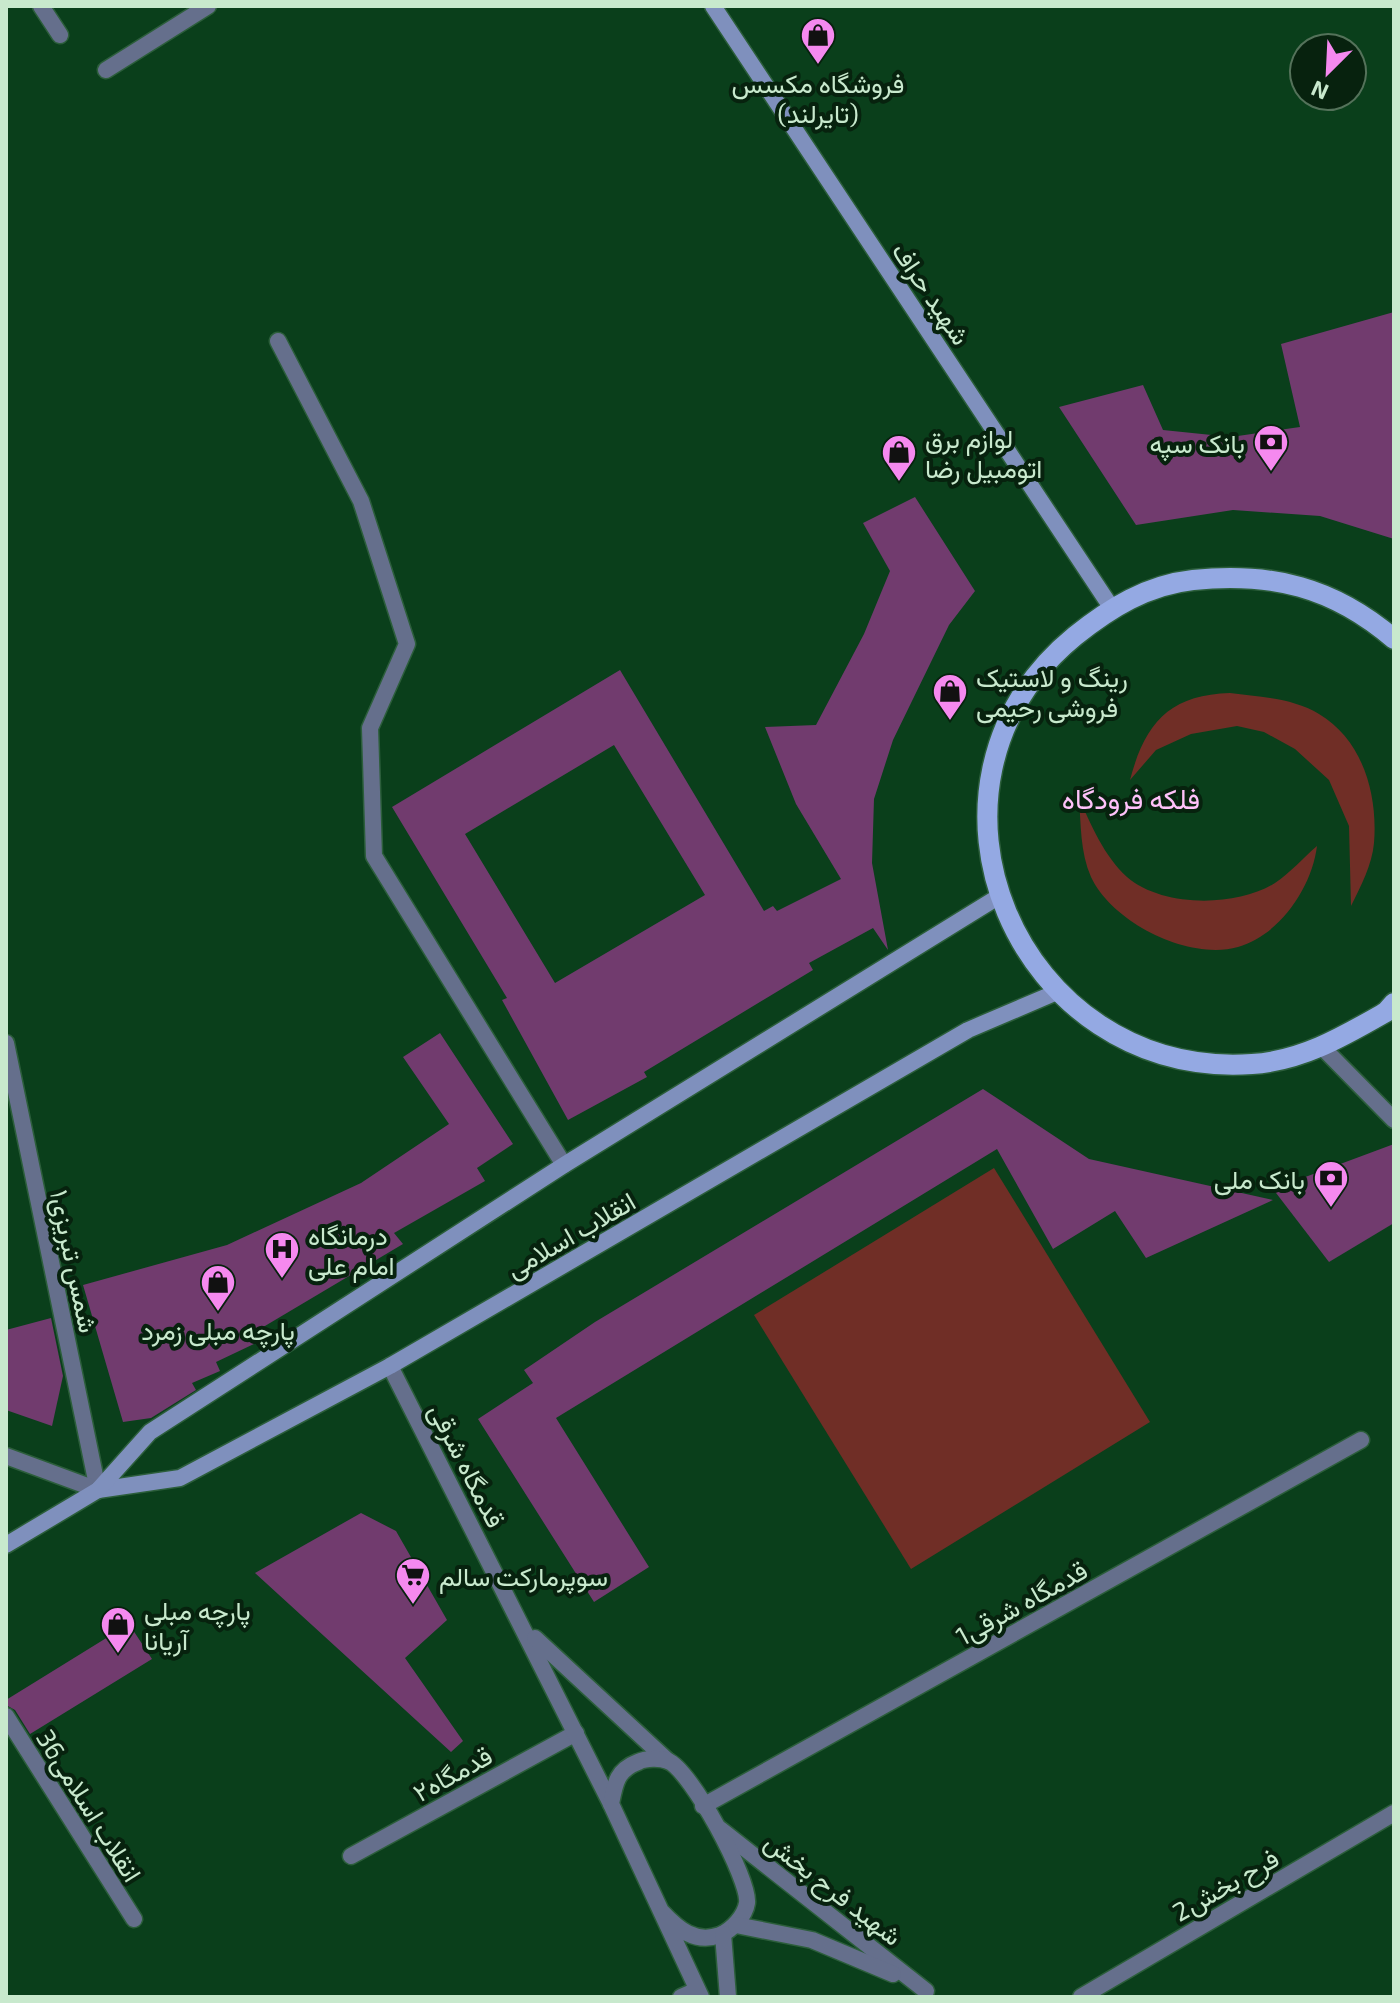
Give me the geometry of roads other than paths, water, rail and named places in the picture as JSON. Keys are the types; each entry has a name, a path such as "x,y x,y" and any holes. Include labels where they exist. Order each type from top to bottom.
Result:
{"main road":[{"name":"شهید حراف","path":"713,6 1111,607"},
{"path":"1394,639 1364,613 1303,586 1237,576 1172,582 1111,607 1045,660 1002,732 986,814 998,897 1026,953 1057,992 1115,1035 1182,1060 1253,1064 1323,1048 1386,1012 1394,1003"},
{"name":"انقلاب اسلامی","path":"6,1545 98,1490 150,1432 564,1165 998,897"},
{"name":"انقلاب اسلامی","path":"98,1490 180,1478 390,1366 968,1030 1057,992"}],"street":[{"path":"41,6 60,35"},
{"path":"106,70 208,6"},
{"path":"278,341 361,501 407,644 370,728 374,856 564,1165"},
{"name":"شمس تبریزی۱","path":"6,1043 98,1490"},
{"path":"1323,1048 1394,1120"},
{"name":"قدمگاه شرقی","path":"390,1366 525,1629 662,1912"},
{"name":"1قدمگاه شرقی","path":"703,1806 1361,1440"},
{"path":"6,1456 98,1490"},
{"name":"قدمگاه شرقی","path":"525,1629 689,1780 745,1882 747,1905 729,1929"},
{"name":"36انقلاب اسلامی","path":"6,1716 134,1919"},
{"name":"قدمگاه۲","path":"351,1856 576,1733"},
{"path":"611,1804 616,1777 629,1765 645,1759 669,1762"},
{"name":"2فرح بخش","path":"1081,1997 1394,1813"},
{"name":"شهید فرح بخش","path":"713,1823 932,1994"},
{"path":"662,1912 699,1994 681,1997"},
{"name":"شهید فرح بخش","path":"662,1912 680,1931 705,1939 729,1929 812,1940 874,1964 932,1994"},
{"path":"728,1997 729,1929"}],"place":[{"name":"فروشگاه مکسس (تایرلند)","path":"818,66"},
{"name":"بانک سپه","path":"1271,473"},
{"name":"لوازم برق اتومبیل رضا","path":"899,483"},
{"name":"رینگ و لاستیک فروشی رحیمی","path":"950,722"},
{"name":"بانک ملی","path":"1331,1209"},
{"name":"درمانگاه امام علی","path":"282,1280"},
{"name":"پارچه مبلی زمرد","path":"218,1313"},
{"name":"سوپرمارکت سالم","path":"413,1606"},
{"name":"پارچه مبلی آریانا","path":"118,1655"}],"district":[{"name":"فلکه فرودگاه","path":"1131,798"}]}
